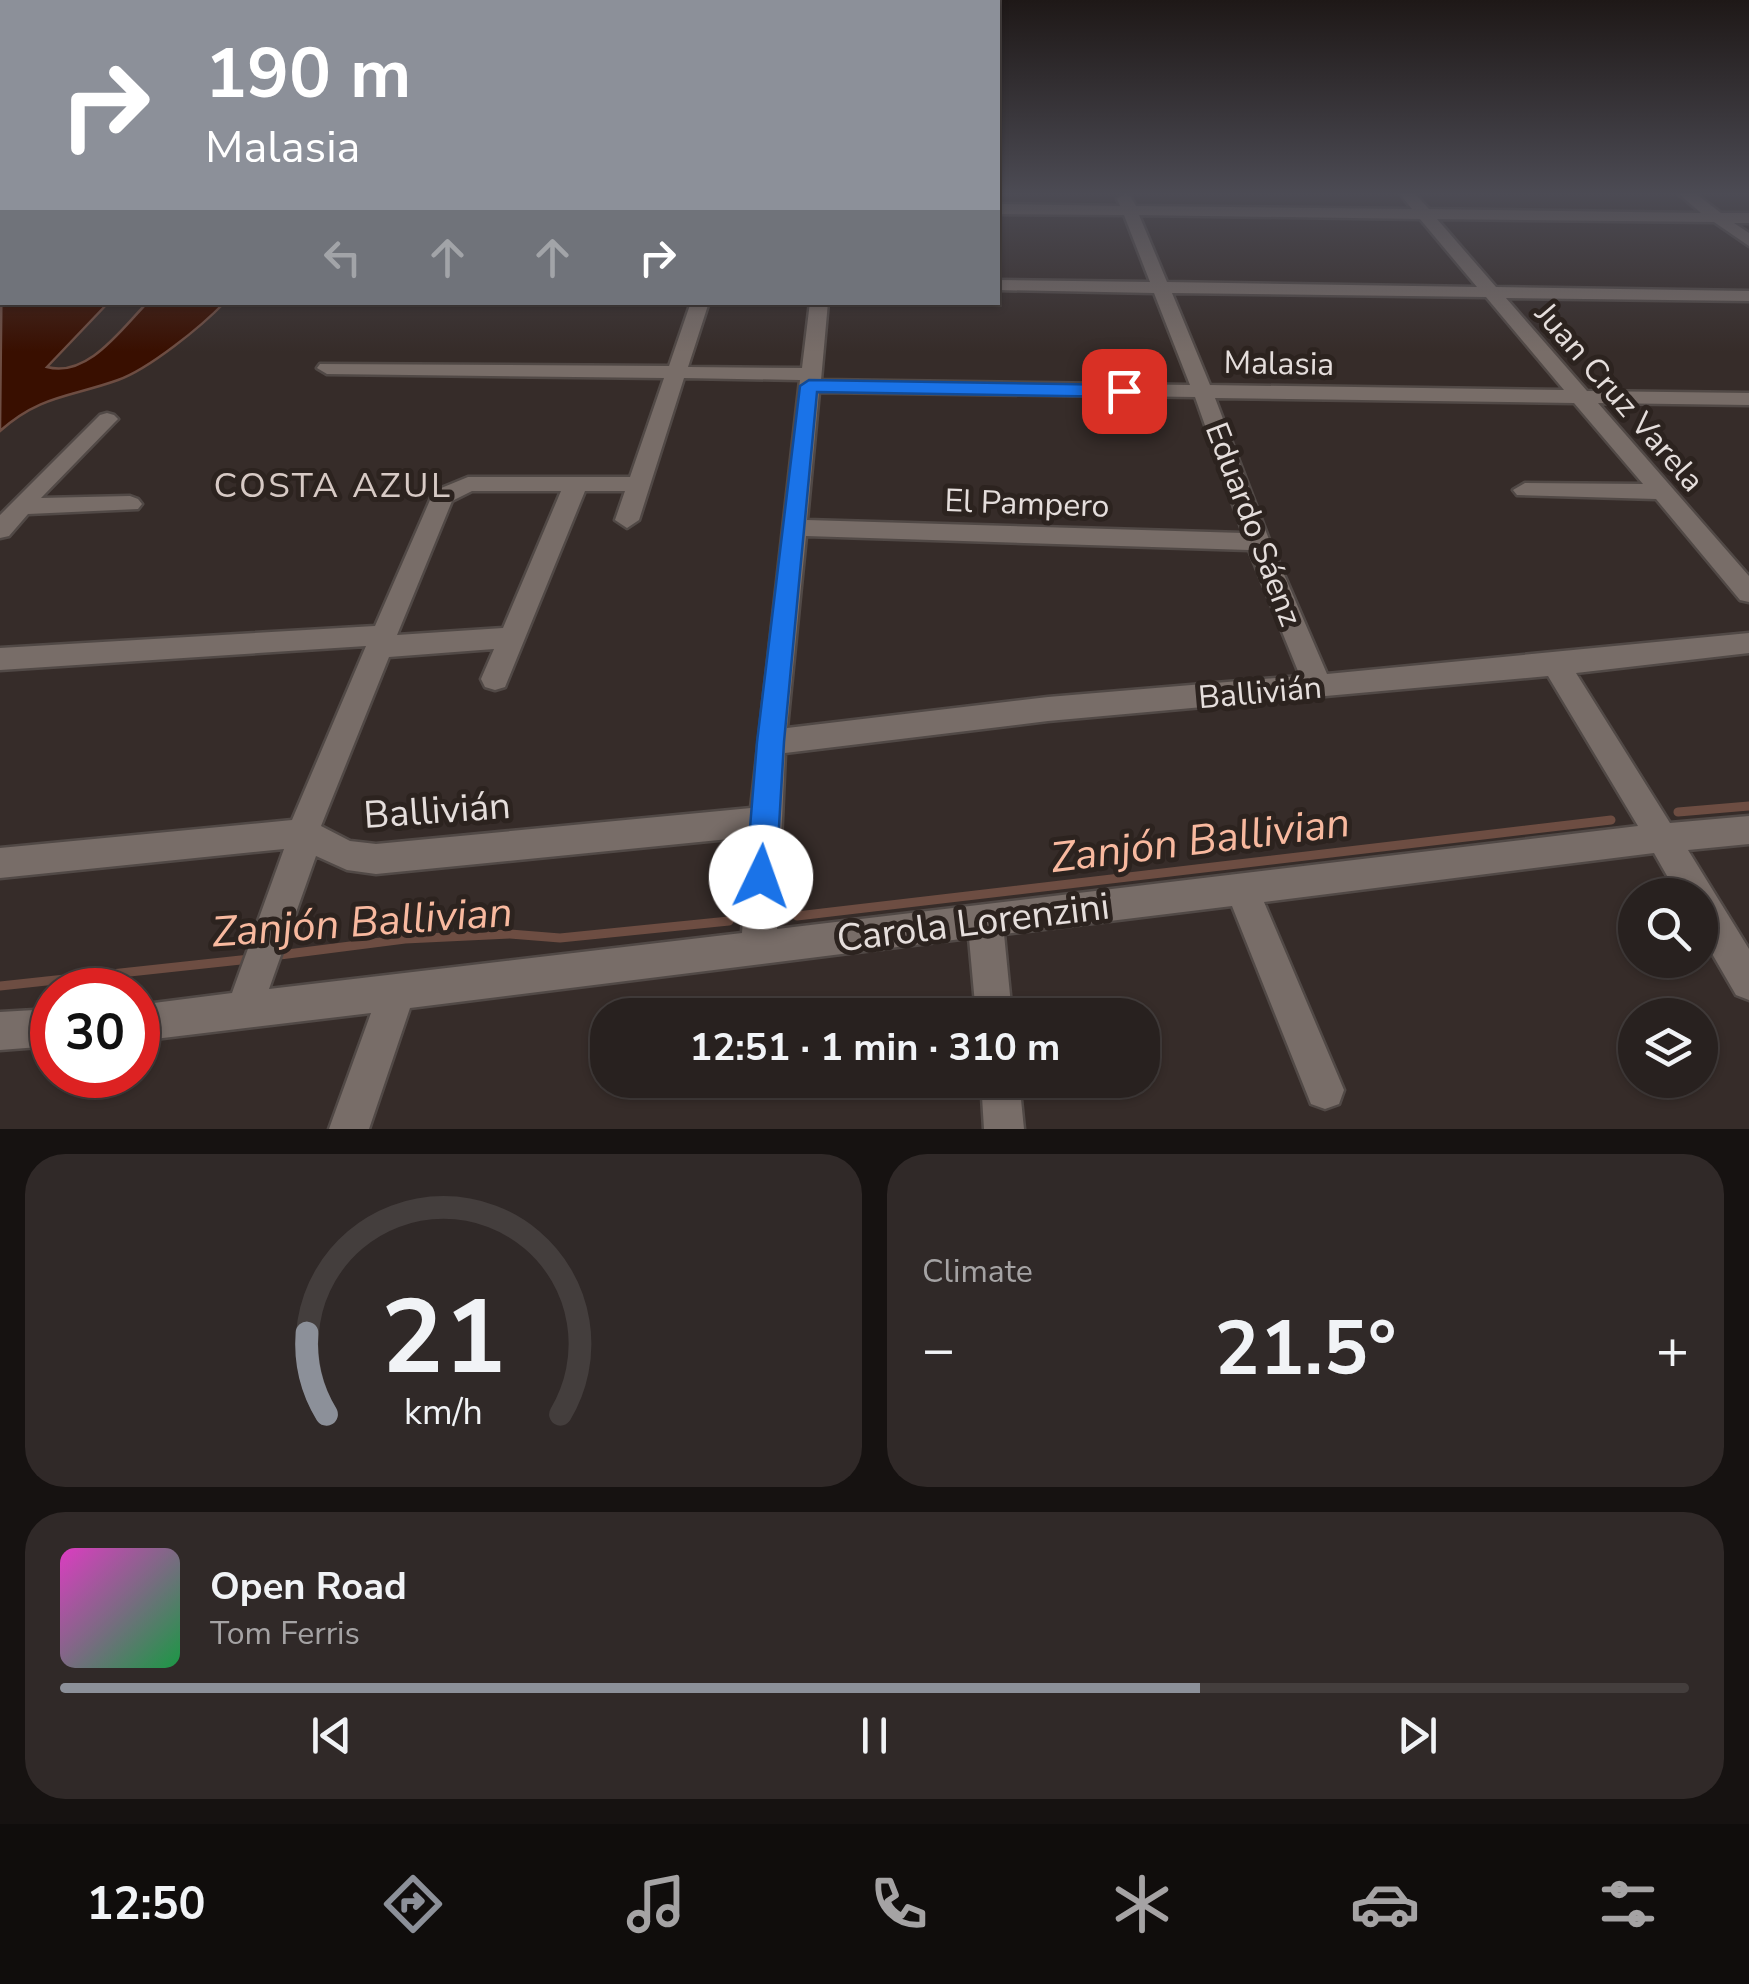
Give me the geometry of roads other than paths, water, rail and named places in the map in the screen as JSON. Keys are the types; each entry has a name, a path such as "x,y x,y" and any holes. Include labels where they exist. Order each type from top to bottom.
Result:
{"street":[{"name":"Eduardo Sáenz","path":"1144,247 1204,392 1258,542 1319,687"},
{"name":"Juan Cruz Varela","path":"1450,247 1749,593"},
{"path":"1000,284 1749,296"},
{"path":"627,520 699,305"},
{"path":"758,950 770,742 819,305"},
{"name":"Malasia","path":"327,368 674,371 810,380 1204,392 1749,400"},
{"path":"0,530 107,419"},
{"path":"244,1009 294,874 302,834 447,492 468,484 639,484"},
{"path":"495,678 576,484"},
{"path":"1526,490 1664,492"},
{"path":"22,506 130,504"},
{"name":"El Pampero","path":"794,528 1258,542"},
{"path":"0,659 511,638"},
{"name":"Ballivián","path":"770,742 1048,709 1556,665 1749,643"},
{"path":"1556,665 1686,878"},
{"name":"Ballivián","path":"302,834 347,855 376,859 764,822"},
{"name":"Carola Lorenzini","path":"160,1020 1749,830"},
{"path":"0,863 302,834"},
{"path":"1242,889 1325,1090"},
{"path":"985,920 992,998"},
{"path":"1718,931 1749,982"},
{"path":"350,1129 398,989"},
{"path":"0,1030 30,1029"},
{"path":"1001,1098 1004,1129"}],"waterway":[{"name":"Zanjón Ballivian","path":"1678,812 1749,806"},
{"name":"Zanjón Ballivian","path":"797,916 1611,820"},
{"name":"Zanjón Ballivian","path":"272,956 405,939 510,934 560,938 729,921"},
{"name":"Zanjón Ballivian","path":"0,986 250,959"}],"district":[{"name":"COSTA AZUL","path":"333,485"}]}
